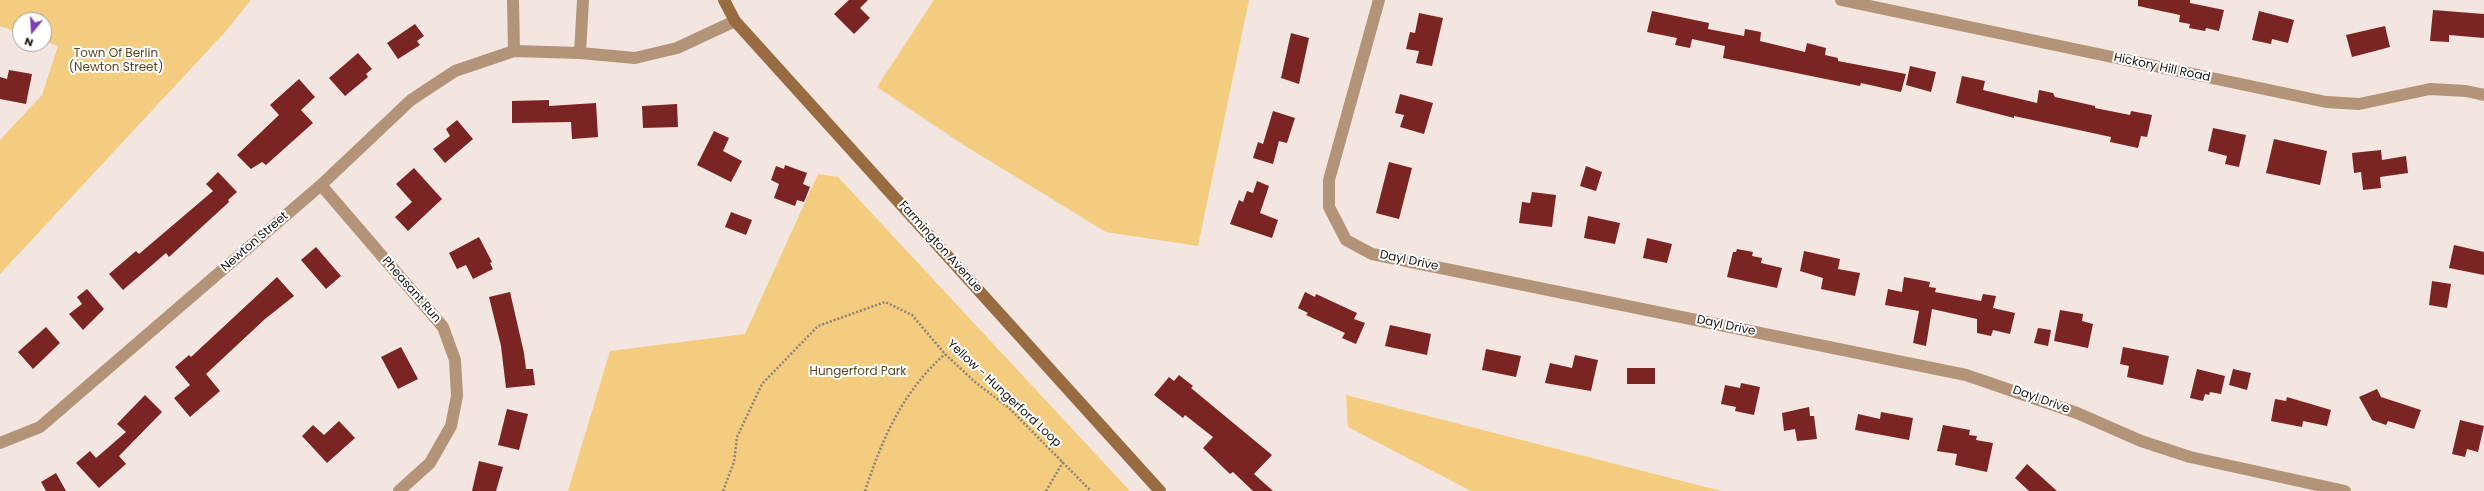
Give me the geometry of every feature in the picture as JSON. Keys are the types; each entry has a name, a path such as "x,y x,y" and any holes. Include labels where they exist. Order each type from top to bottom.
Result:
{"main road":[{"name":"Farmington Avenue","path":"724,0 735,20 1160,491"}],"street":[{"path":"513,0 514,51"},
{"path":"580,53 583,0"},
{"name":"Dayl Drive","path":"1379,0 1329,180 1329,207 1346,240 1372,254 1966,375 2077,413 2141,441 2190,457 2345,491"},
{"name":"Hickory Hill Road","path":"1842,0 2326,102 2359,104 2430,89 2466,91 2484,95"},
{"name":"Newton Street","path":"0,442 40,427 321,185 411,100 455,71 514,51 580,53 635,58 677,48 735,20"},
{"name":"Pheasant Run","path":"321,185 443,327 455,360 457,396 451,426 430,463 399,491"}],"path":[{"name":"Yellow - Hungerford Loop","path":"723,491 734,462 737,437 762,384 818,326 885,302 912,315 945,354 975,382 1009,408 1091,491"},
{"path":"865,491 876,459 896,414 925,372 945,354"},
{"path":"1046,491 1063,462"}],"green space":[{"name":"Town Of Berlin (Newton Street)","path":"0,0 251,0 226,31 0,274 0,140 42,95 58,46 52,44 52,12 12,12 12,30 0,26"},
{"path":"934,0 1249,0 1198,246 1106,232 962,144 877,87"},
{"name":"Hungerford Park","path":"818,174 838,177 1130,491 568,491 610,351 745,334"},
{"path":"1346,395 1721,491 1471,491 1348,427"}],"building":[{"path":"849,0 868,0 860,8 870,18 854,34 834,14"},
{"path":"2138,0 2190,0 2190,3 2224,10 2219,31 2206,28 2205,31 2189,28 2190,24 2179,22 2180,15 2138,6"},
{"path":"2433,10 2484,14 2484,38 2449,35 2449,42 2430,41"},
{"path":"1652,11 1709,23 1708,29 1744,36 1745,29 1761,32 1760,41 1805,52 1807,43 1826,48 1825,55 1838,58 1838,61 1906,74 1901,92 1861,83 1860,86 1723,58 1725,46 1692,39 1690,48 1675,45 1677,38 1647,32"},
{"path":"2259,11 2294,20 2288,43 2272,39 2271,44 2252,40"},
{"path":"1419,13 1443,18 1432,66 1416,63 1419,51 1406,49 1410,32 1415,33"},
{"path":"415,24 424,36 417,41 420,45 398,59 387,43"},
{"path":"2385,26 2390,47 2352,57 2346,35"},
{"path":"1291,33 1309,38 1299,84 1281,78"},
{"path":"358,53 372,69 366,74 368,77 345,96 329,78"},
{"path":"1910,66 1936,72 1931,92 1906,85"},
{"path":"9,70 32,74 26,104 0,99 0,77 7,79"},
{"path":"1962,76 1985,81 1983,90 2037,103 2039,90 2053,93 2055,97 2095,106 2095,108 2130,115 2131,111 2152,115 2147,137 2141,136 2138,148 2110,142 2111,137 2014,116 2014,118 1956,103"},
{"path":"299,79 315,97 301,110 313,123 266,165 262,162 251,169 237,155 279,115 270,105"},
{"path":"1400,94 1433,103 1424,134 1400,127 1404,115 1395,113"},
{"path":"549,100 549,106 596,103 598,137 572,139 571,122 512,123 512,101"},
{"path":"677,104 678,127 643,128 642,106"},
{"path":"1273,111 1295,118 1287,143 1279,141 1273,164 1253,158 1258,142 1263,144"},
{"path":"457,120 473,139 445,163 433,149 450,136 446,129"},
{"path":"2213,128 2246,135 2239,167 2225,164 2227,156 2208,151"},
{"path":"714,131 729,138 723,151 742,161 731,182 697,165"},
{"path":"2274,139 2327,151 2320,185 2266,173"},
{"path":"2381,150 2382,160 2406,156 2408,173 2380,177 2381,188 2363,190 2361,172 2354,173 2352,153"},
{"path":"1389,162 1412,168 1399,219 1376,213"},
{"path":"785,165 807,173 803,184 810,187 804,202 797,200 795,206 774,198 779,184 771,180 776,166 784,169"},
{"path":"1586,166 1602,172 1596,191 1580,186"},
{"path":"414,168 442,199 408,231 395,217 412,202 396,184"},
{"path":"218,172 237,192 228,200 229,202 169,257 166,253 123,290 109,274 136,251 139,254 213,191 206,184"},
{"path":"1257,181 1269,186 1260,213 1278,220 1272,238 1230,224 1239,200 1243,202 1247,191 1253,193"},
{"path":"1532,192 1556,195 1552,227 1519,223 1522,202 1530,203"},
{"path":"731,212 752,220 746,235 725,227"},
{"path":"1588,216 1620,223 1615,244 1584,238"},
{"path":"479,237 492,262 490,263 493,269 473,279 466,265 457,269 449,253"},
{"path":"1647,238 1672,244 1667,263 1643,258"},
{"path":"2454,245 2484,252 2484,275 2449,268"},
{"path":"316,247 341,276 326,289 301,260"},
{"path":"1737,249 1753,252 1752,256 1762,258 1761,263 1782,268 1777,288 1727,277 1733,252 1736,252"},
{"path":"1804,251 1840,259 1838,269 1860,273 1855,296 1821,289 1823,278 1800,271"},
{"path":"277,277 294,296 265,319 206,374 220,391 190,417 174,398 190,385 175,367 189,355 191,357"},
{"path":"1904,277 1930,282 1929,287 1936,288 1935,292 1981,301 1983,294 1996,296 1993,308 2015,313 2010,334 1993,330 1991,336 1977,333 1977,319 1932,309 1926,346 1913,343 1919,311 1885,305 1888,289 1902,292"},
{"path":"2432,281 2451,284 2447,308 2429,305"},
{"path":"87,289 104,309 83,330 69,314 82,304 77,297"},
{"path":"510,292 524,353 526,369 533,369 535,385 506,388 501,346 489,297"},
{"path":"1305,292 1315,297 1316,294 1357,313 1354,319 1365,323 1356,344 1342,338 1345,333 1306,315 1308,313 1298,308"},
{"path":"2060,310 2083,314 2082,321 2093,324 2088,348 2054,341"},
{"path":"1390,325 1431,334 1427,355 1385,346"},
{"path":"46,327 60,343 33,369 18,352"},
{"path":"2038,328 2051,330 2048,346 2034,343"},
{"path":"401,347 418,379 398,389 381,357"},
{"path":"2123,347 2169,356 2163,385 2127,377 2129,366 2120,364"},
{"path":"1486,349 1521,356 1516,377 1482,370"},
{"path":"1575,355 1598,360 1591,391 1545,383 1550,363 1572,368"},
{"path":"1627,368 1655,368 1655,384 1627,384"},
{"path":"2197,369 2225,376 2221,394 2210,392 2209,395 2205,394 2203,401 2190,398"},
{"path":"2233,369 2251,373 2247,390 2229,385"},
{"path":"1179,375 1193,386 1191,388 1272,455 1254,474 1273,491 1253,491 1233,472 1230,474 1203,448 1213,437 1185,415 1183,418 1154,395 1169,377 1174,381"},
{"path":"1741,383 1760,387 1754,415 1735,411 1736,407 1721,404 1725,385 1740,388"},
{"path":"2377,389 2381,397 2421,410 2414,429 2388,421 2386,425 2372,420 2359,397"},
{"path":"145,395 162,412 119,456 126,464 99,488 76,463 90,451 96,458 126,432 117,424"},
{"path":"2287,397 2331,410 2327,426 2303,421 2302,427 2271,421 2275,399 2286,401"},
{"path":"1809,407 1810,416 1814,416 1817,439 1797,441 1795,429 1784,431 1782,413"},
{"path":"507,409 528,414 519,450 498,445"},
{"path":"1881,412 1913,418 1909,440 1855,430 1858,414 1880,419"},
{"path":"2460,420 2484,426 2478,452 2467,449 2465,457 2452,454"},
{"path":"339,421 355,438 327,463 302,436 313,425 324,435"},
{"path":"1943,425 1970,430 1969,435 1977,436 1976,440 1993,443 1987,472 1955,465 1957,454 1937,451"},
{"path":"479,461 503,467 496,491 472,491"},
{"path":"2027,464 2057,491 2029,491 2015,478"},
{"path":"56,473 66,491 46,491 41,482"}]}
